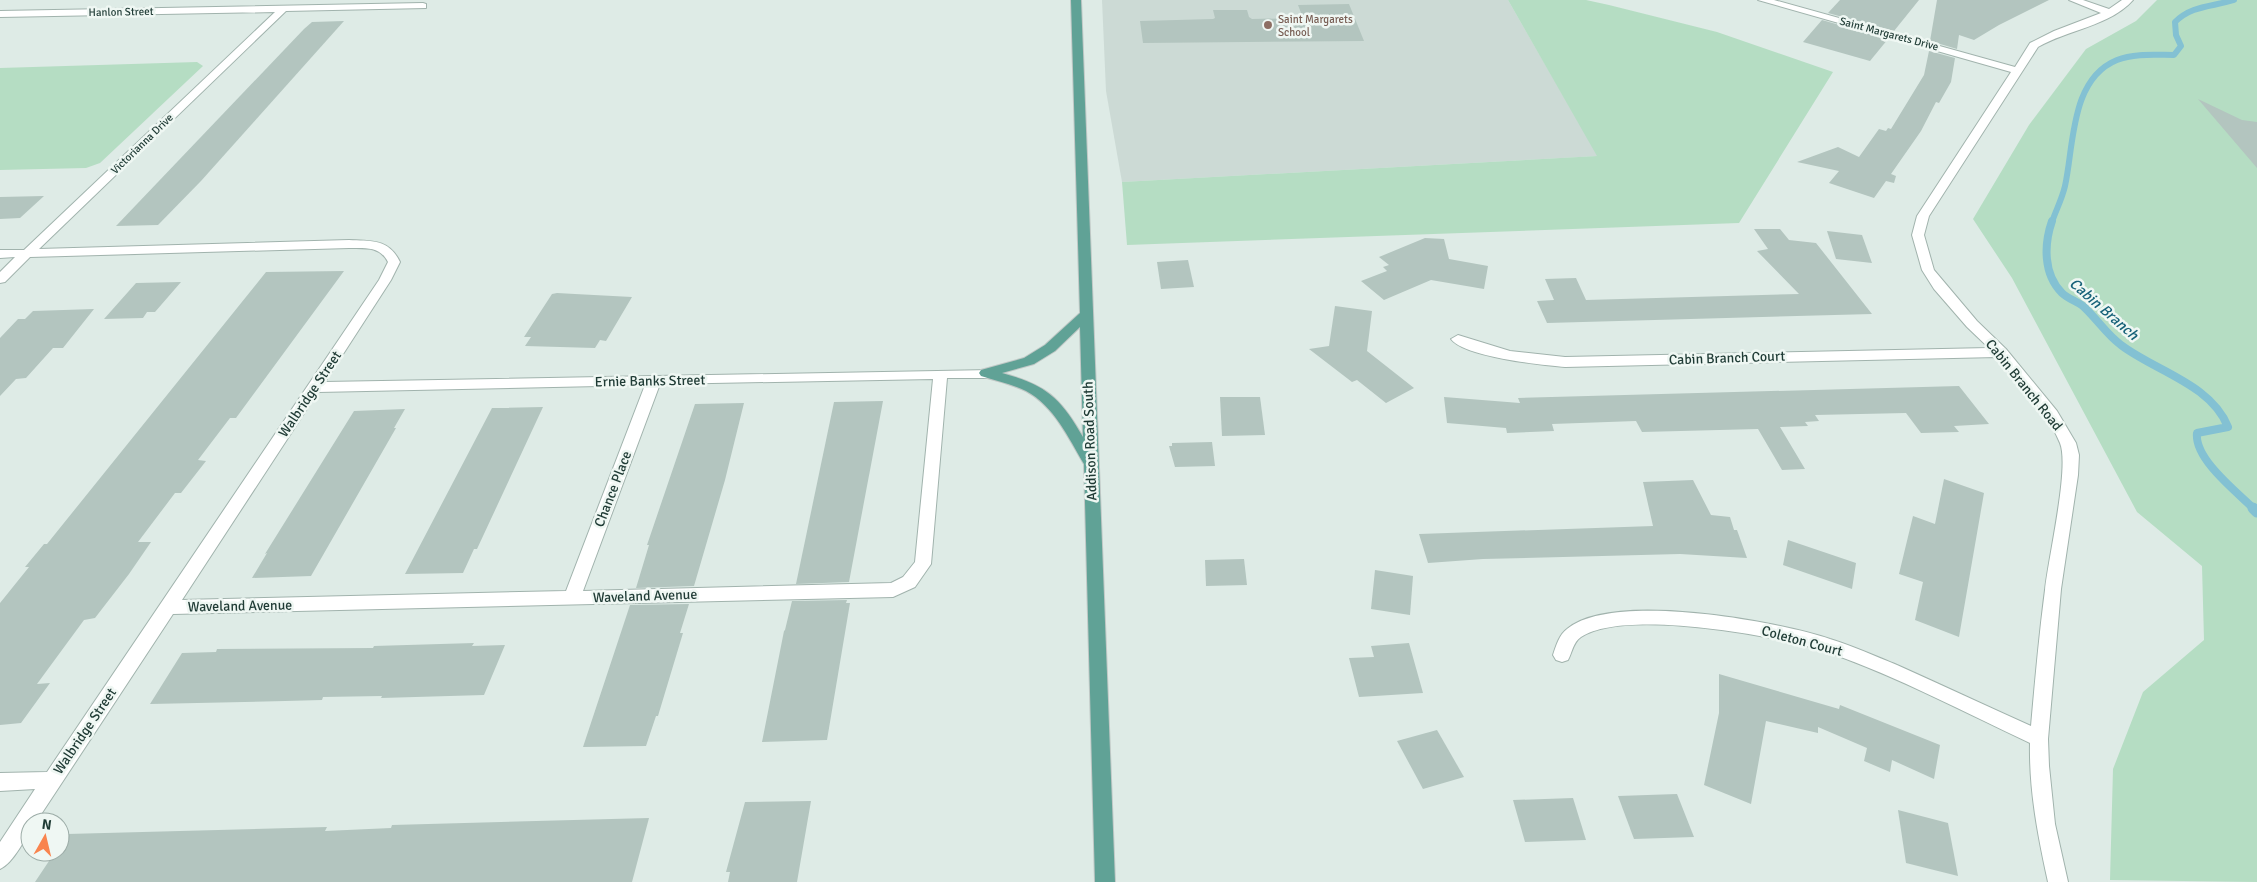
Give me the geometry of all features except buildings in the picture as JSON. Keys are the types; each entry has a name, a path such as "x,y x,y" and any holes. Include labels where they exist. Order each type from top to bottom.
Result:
{"main road":[{"name":"Addison Road South","path":"1076,0 1104,882"},
{"path":"986,373 1029,361 1050,348 1085,315"},
{"path":"986,373 1031,388 1050,401 1091,465"}],"street":[{"name":"Saint Margarets Drive","path":"1763,0 2016,70"},
{"path":"2074,0 2110,13"},
{"name":"Cabin Branch Road","path":"2058,882 2045,824 2038,766 2053,589 2070,475 2071,455 2068,443 2052,414 2000,352 1972,324 1939,286 1928,270 1918,235 1923,216 2034,45 2041,40 2110,13 2128,0"},
{"name":"Hanlon Street","path":"0,14 422,6"},
{"name":"Victorianna Drive","path":"0,279 284,8"},
{"name":"Walbridge Street","path":"0,254 349,244 375,245 389,252 394,262 385,280 0,858"},
{"name":"Cabin Branch Court","path":"1458,339 1475,347 1504,355 1565,362 2000,352"},
{"name":"Ernie Banks Street","path":"314,387 986,373"},
{"name":"Waveland Avenue","path":"166,607 893,590 909,582 923,564 940,375"},
{"name":"Chance Place","path":"572,598 654,380"},
{"name":"Coleton Court","path":"1562,655 1566,641 1576,632 1587,626 1606,621 1629,618 1684,620 1744,626 1805,639 1851,654 2039,738"},
{"path":"0,782 52,780"}],"shaded area":[{"path":"1102,0 1508,0 1598,156 1122,182 1106,91"}],"green space":[{"path":"1508,0 1586,0 1609,5 1717,32 1833,72 1739,223 1127,245 1122,182 1597,156"},
{"path":"2157,0 2257,0 2257,882 2110,880 2113,769 2143,692 2204,640 2202,566 2137,512 2012,278 1973,219 2029,125 2086,49 2136,21"},
{"path":"197,62 203,66 100,163 86,168 0,170 0,68"}],"waterway":[{"name":"Cabin Branch","path":"2052,222 2065,186 2077,115 2082,98 2090,82 2102,69 2117,60 2131,56 2174,55 2181,46 2176,35 2175,22 2195,9 2234,0"},
{"name":"Cabin Branch","path":"2052,221 2049,230 2047,258 2048,268 2056,285 2064,295 2084,307 2111,337 2121,345 2196,389 2220,412 2228,427 2197,433 2198,443 2209,464 2254,509"},
{"name":"Cabin Branch","path":"2254,509 2257,512"}],"place":[{"name":"Saint Margarets School","path":"1268,25"}]}
